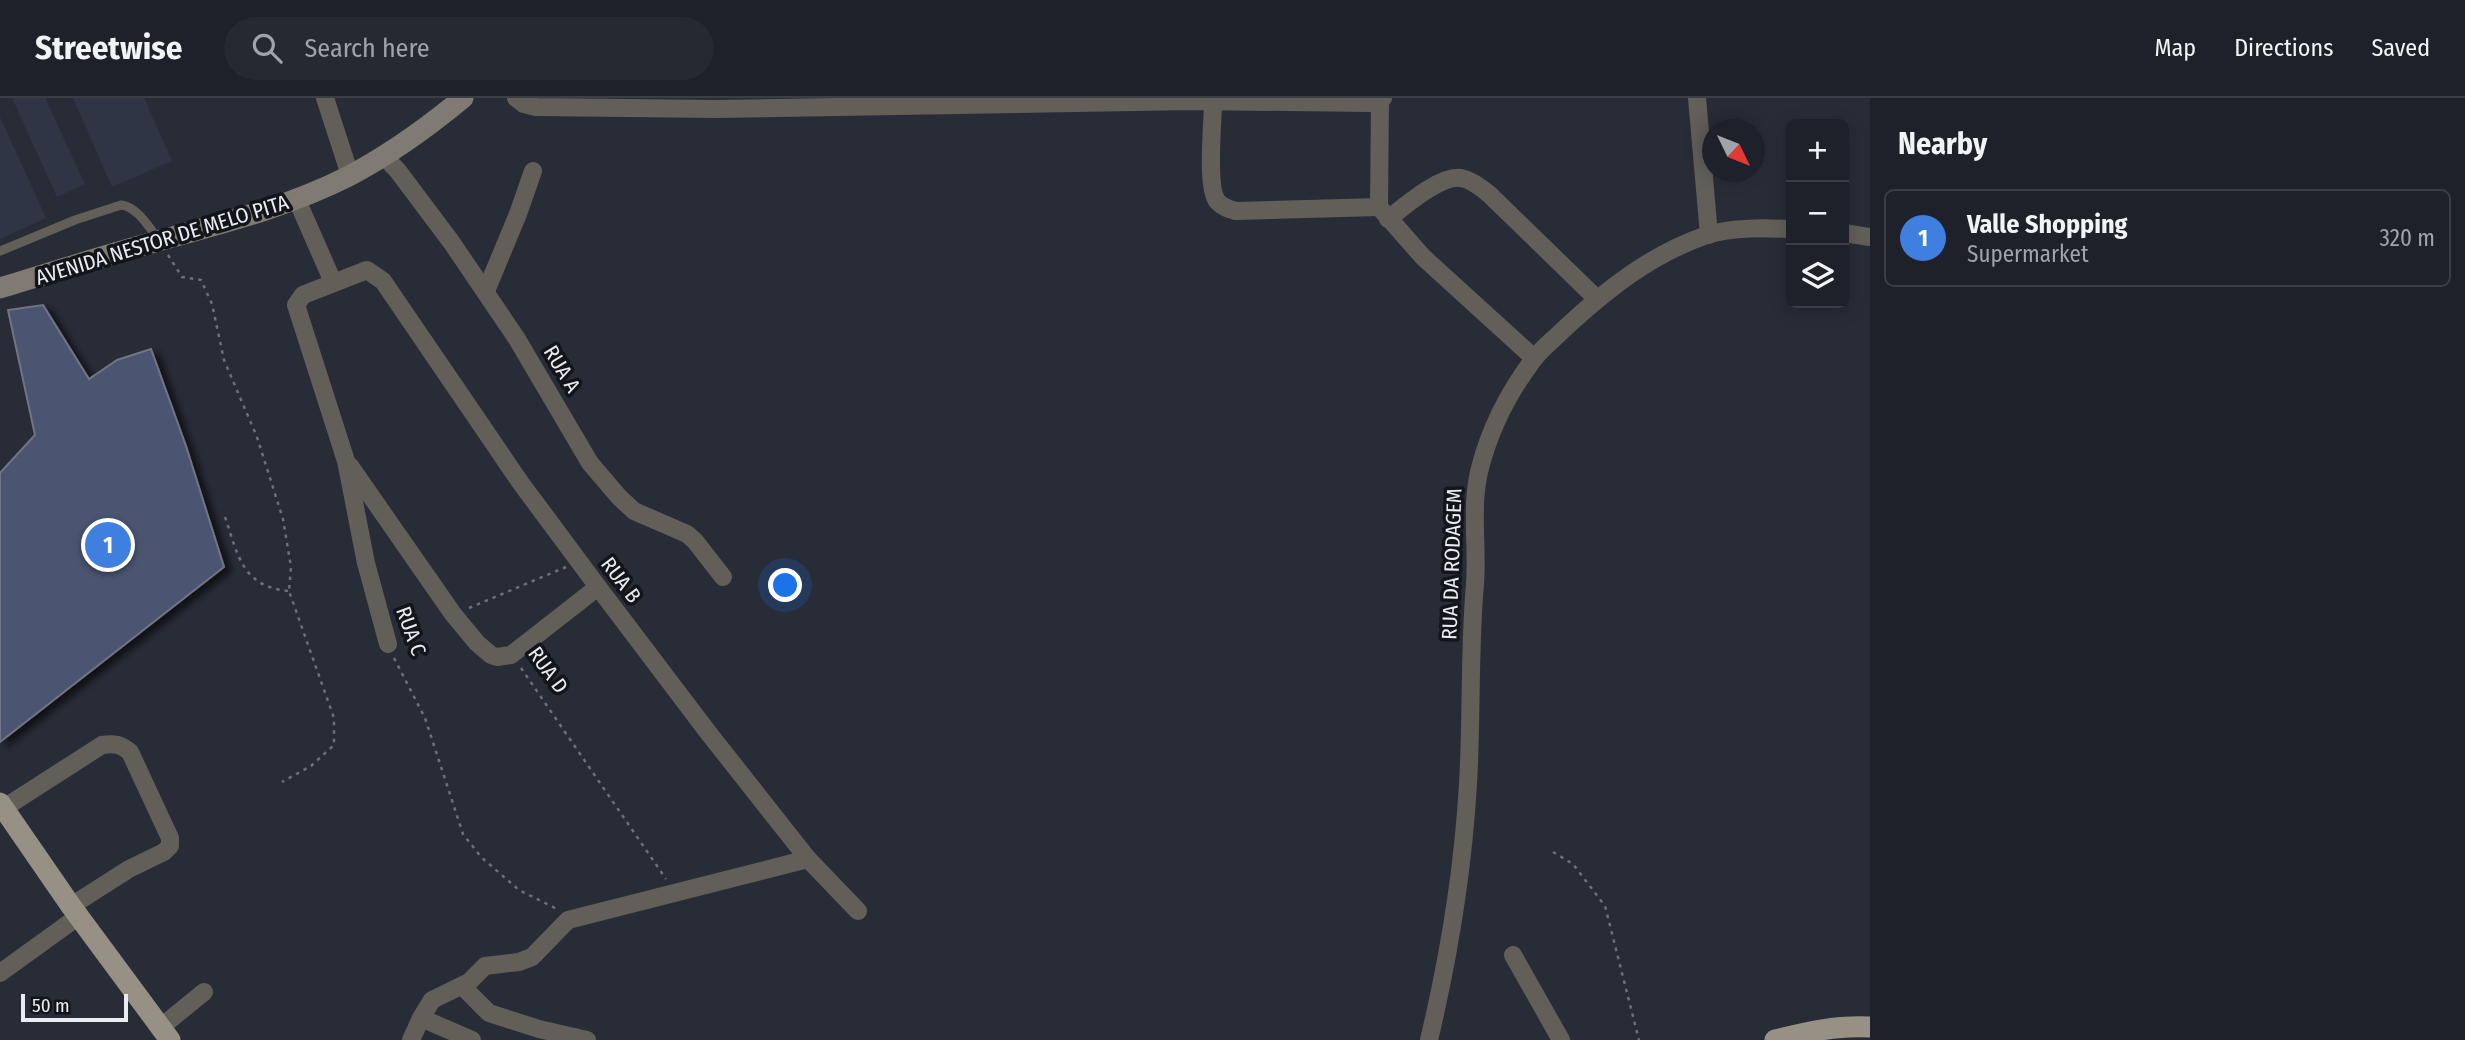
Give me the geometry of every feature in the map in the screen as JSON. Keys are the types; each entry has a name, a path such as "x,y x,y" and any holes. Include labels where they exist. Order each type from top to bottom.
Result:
{"main road":[{"name":"AVENIDA NESTOR DE MELO PITA","path":"0,288 234,221 297,200 350,176 384,156 462,98"},
{"path":"2,806 165,1033"},
{"path":"1775,1040 1847,1033 1870,1027"}],"street":[{"path":"325,98 350,176"},
{"path":"516,98 524,104 551,108 716,108 994,100 1193,99 1213,102 1370,103 1382,99 1383,213 1423,257 1534,358"},
{"path":"1697,98 1709,235"},
{"path":"1213,102 1211,184 1216,200 1224,207 1236,211 1383,213 1443,180 1460,178 1477,185 1490,195 1597,299"},
{"name":"RUA A","path":"384,156 398,171 486,291 590,463 618,497 634,511 687,534 723,577"},
{"path":"486,291 533,171"},
{"path":"297,200 333,282"},
{"name":"RUA DA RODAGEM","path":"1429,1040 1447,956 1461,867 1476,573 1474,520 1479,470 1498,415 1534,358 1611,287 1650,261 1709,235 1747,229 1786,229"},
{"path":"1849,234 1870,237"},
{"name":"RUA B","path":"333,282 362,271 372,272 383,281 520,482 707,732 808,859 858,911"},
{"name":"RUA C","path":"333,282 303,295 297,302 297,310 346,461 366,563 388,644"},
{"name":"RUA D","path":"346,461 453,614 487,652 497,657 511,655"},
{"path":"511,655 598,587"},
{"path":"0,973 129,869 164,852 170,846 170,838 154,800 130,752 113,743 102,745 2,806"},
{"path":"411,1040 432,1000 463,986 488,964 519,962 532,957 563,924 584,916 808,859"},
{"path":"1513,955 1561,1040"},
{"path":"463,986 483,1009 539,1029 587,1040"},
{"path":"165,1033 204,992"},
{"path":"421,1018 473,1039 483,1009"}],"lane":[{"path":"0,251 75,220 121,205 134,210 159,241"}],"path":[{"path":"159,241 182,277 201,280 212,304 224,360 257,437 283,519 291,568 289,591 334,718 334,746 310,766 282,782"},
{"path":"225,517 234,550 245,569 269,589 289,591"},
{"path":"453,614 579,562"},
{"name":"RUA C","path":"388,644 425,718 463,834 481,857 519,890 550,908 584,916"},
{"name":"RUA D","path":"511,655 675,894"},
{"path":"1553,852 1573,864 1605,906 1639,1040"}],"shaded area":[{"path":"12,98 45,98 85,184 57,197"},
{"path":"73,98 144,98 172,161 112,187"},
{"path":"0,117 46,218 0,239"}],"building":[{"path":"43,305 89,379 117,360 151,349 186,446 224,567 0,742 0,473 35,435 8,310"}],"place":[{"name":"Valle Shopping","path":"108,545"}]}
